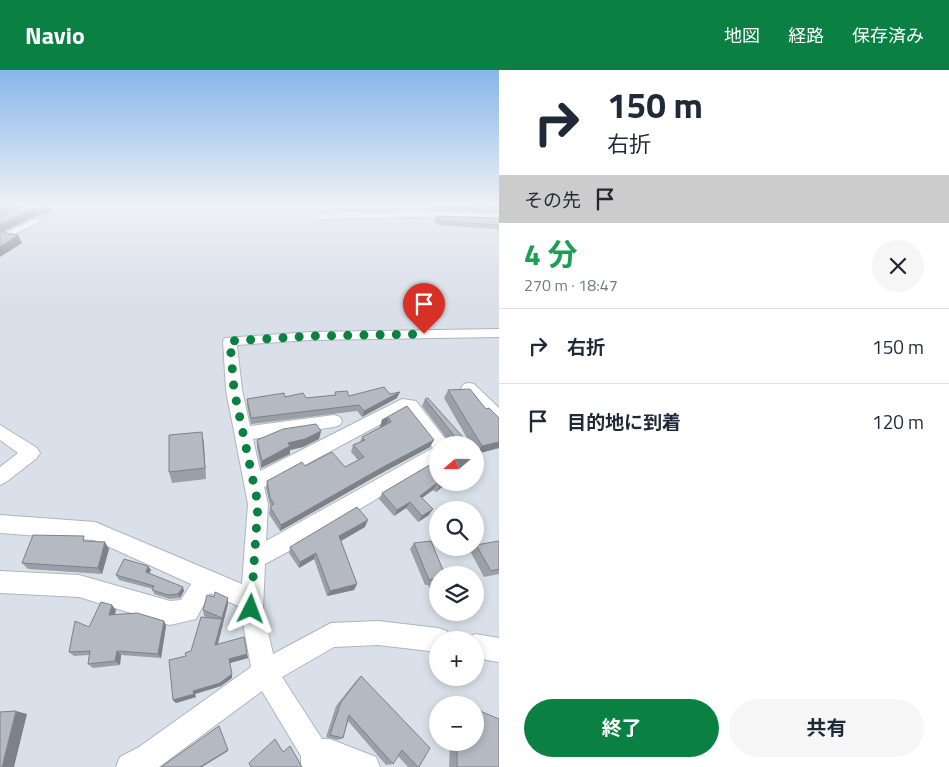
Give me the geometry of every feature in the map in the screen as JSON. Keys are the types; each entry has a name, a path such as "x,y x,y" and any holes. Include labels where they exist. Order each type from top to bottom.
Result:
{"street":[{"path":"366,767 330,753 315,760 264,673 251,609 258,504 234,390 230,341 311,336 499,333"},
{"path":"468,388 499,418"},
{"path":"253,484 402,405 410,405 434,436"},
{"path":"242,434 334,421"},
{"path":"0,431 31,453 0,477"},
{"path":"254,558 286,542 429,458"},
{"path":"0,524 95,531 251,600"},
{"path":"0,582 79,586 170,613 188,611 205,581"},
{"path":"130,767 149,757 264,673 331,635 378,633 429,639"},
{"path":"484,648 499,650"}],"building":[{"path":"0,238 14,238 0,247"},
{"path":"384,387 390,394 400,392 364,411 359,405 251,418 247,399 284,393 285,397 303,393 306,398 336,395 335,392 347,391 349,396"},
{"path":"470,389 486,409 489,408 499,418 499,442 484,446 484,436 476,436 448,390"},
{"path":"428,398 462,436 454,436 425,399"},
{"path":"407,406 431,436 429,436 429,443 281,525 270,507 274,504 270,498 267,481 302,462 305,466 332,452 345,467 364,457 353,445 365,440 362,437 391,422 389,418 382,420"},
{"path":"316,424 321,431 305,439 288,443 290,446 262,461 257,440 283,429"},
{"path":"202,432 205,468 169,472 169,435"},
{"path":"429,465 429,489 420,496 429,505 429,512 422,516 410,502 397,510 382,493"},
{"path":"357,507 368,520 339,536 357,584 330,591 316,553 300,562 290,547"},
{"path":"33,535 84,536 83,541 105,542 98,568 22,563"},
{"path":"429,541 429,556 437,556 441,566 429,566 429,580 414,543"},
{"path":"499,541 499,569 491,571 482,556 484,556 484,544"},
{"path":"124,559 148,566 146,572 183,587 178,594 168,595 152,590 154,586 116,575"},
{"path":"215,592 228,598 222,618 203,610 207,595 214,597"},
{"path":"101,602 112,605 109,615 137,613 164,621 158,654 117,651 115,661 88,664 90,651 69,652 75,621 89,627"},
{"path":"201,617 222,619 215,645 244,637 247,654 229,659 232,674 220,683 193,691 194,694 173,700 169,660 186,656 185,653 191,651"},
{"path":"361,676 429,747 419,767 402,750 393,764 349,715 343,738 330,735 341,702"},
{"path":"16,711 2,767 0,767 0,712"},
{"path":"484,713 499,719 499,767 457,767 457,751 484,751"},
{"path":"219,726 228,750 200,767 161,767"},
{"path":"275,739 283,752 290,746 302,767 251,767 249,763"}],"route":[{"path":"251,609 258,504 234,390 230,341 311,336 424,334"}]}
